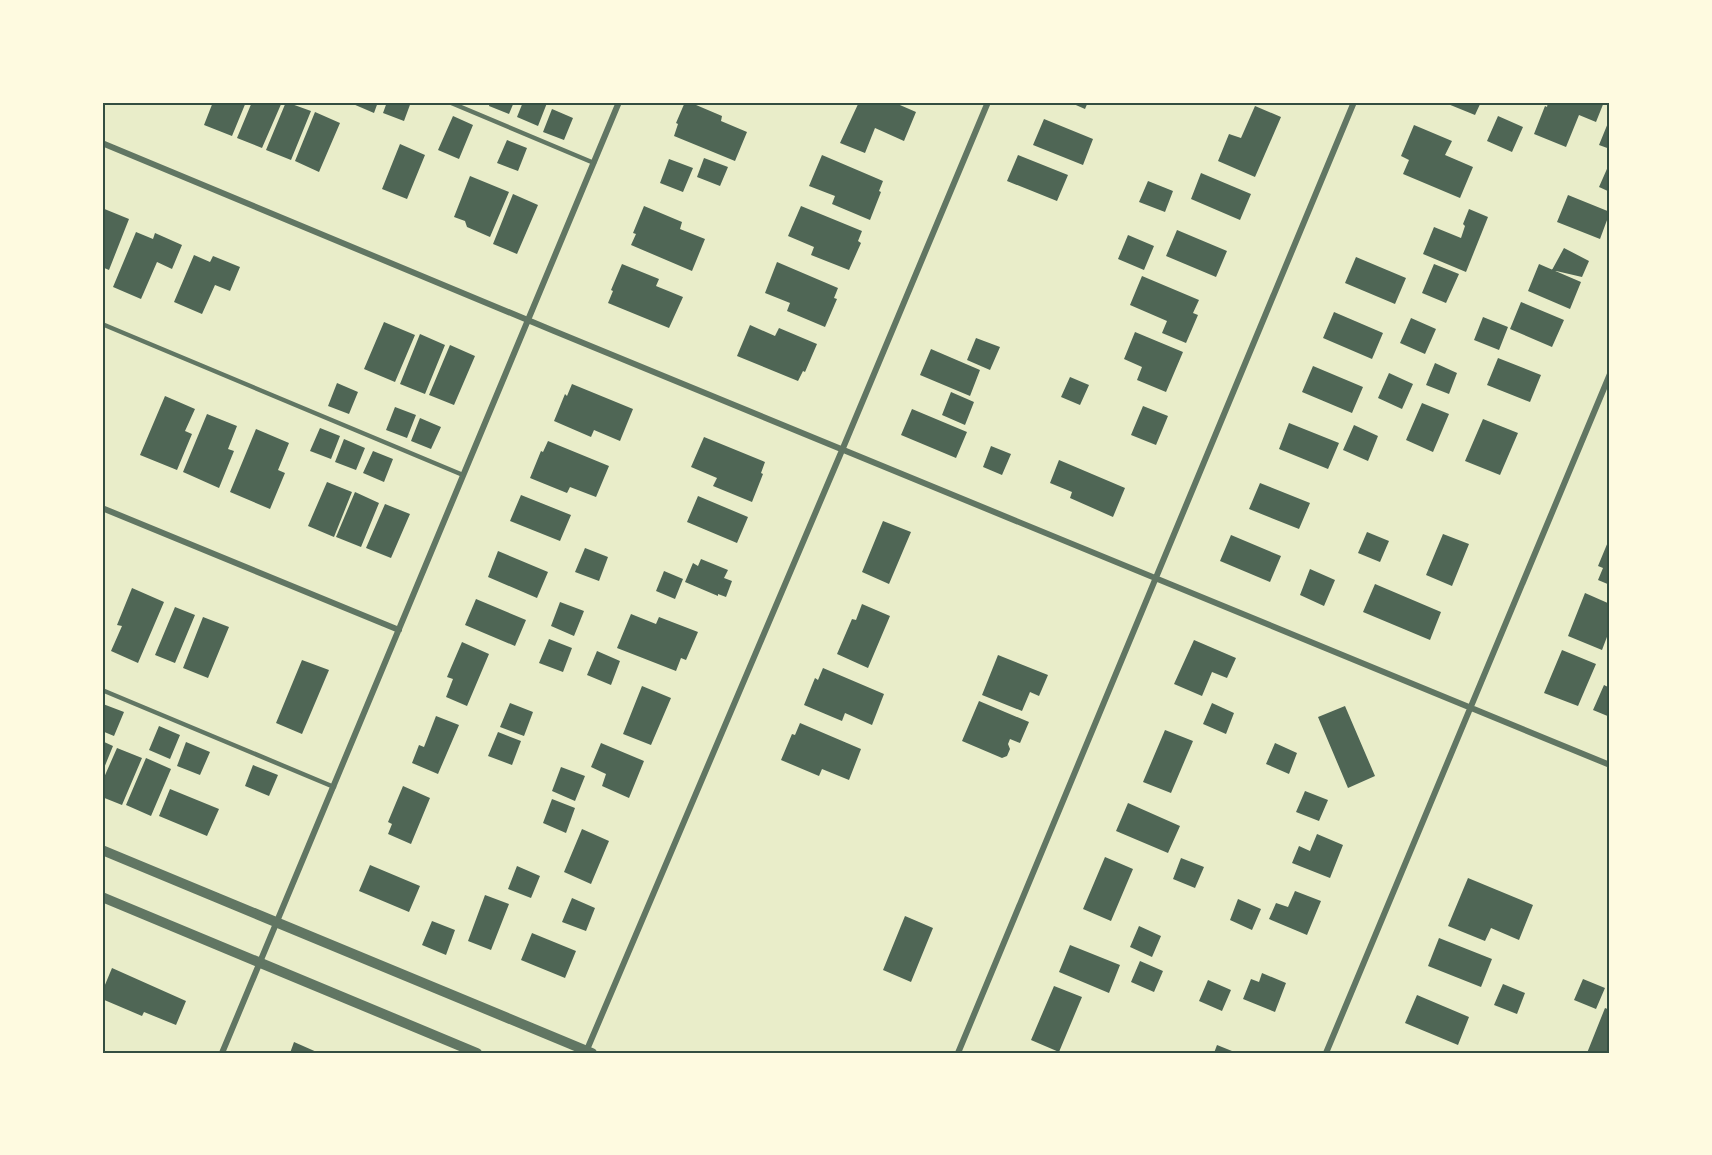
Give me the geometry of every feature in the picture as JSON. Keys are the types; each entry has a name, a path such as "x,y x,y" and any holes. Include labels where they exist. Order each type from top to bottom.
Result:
{"street":[{"path":"222,1053 619,102"},
{"path":"102,850 588,1052 988,102"},
{"path":"958,1053 1354,102"},
{"path":"102,143 1610,765"},
{"path":"1326,1053 1610,374"},
{"path":"102,508 399,630"},
{"path":"102,897 477,1053"}],"lane":[{"path":"449,102 594,163"},
{"path":"102,324 463,475"},
{"path":"102,690 333,787"}],"building":[{"path":"213,102 246,102 232,136 204,125"},
{"path":"252,102 282,102 262,148 237,138"},
{"path":"286,102 311,111 291,160 266,150"},
{"path":"354,102 378,102 374,113 353,104"},
{"path":"387,102 411,102 404,121 383,113"},
{"path":"490,102 514,102 509,114 489,106"},
{"path":"523,102 547,103 538,126 517,117"},
{"path":"685,102 722,116 721,121 747,132 735,161 674,136 678,124 676,123"},
{"path":"859,102 893,102 916,112 904,141 875,128 865,153 840,143"},
{"path":"1069,102 1088,102 1085,109"},
{"path":"1443,102 1481,102 1475,115"},
{"path":"1548,102 1604,102 1596,122 1579,115 1566,147 1534,134"},
{"path":"1255,106 1281,117 1255,177 1218,161 1229,134 1241,138"},
{"path":"552,109 573,118 564,140 543,132"},
{"path":"315,112 340,123 319,172 295,161"},
{"path":"453,116 473,125 459,159 438,150"},
{"path":"1498,116 1523,127 1512,152 1487,141"},
{"path":"1610,118 1610,149 1599,145"},
{"path":"1044,119 1093,139 1083,165 1033,145"},
{"path":"1414,125 1452,141 1445,155 1473,167 1460,198 1403,174 1409,160 1401,156"},
{"path":"507,140 527,148 518,171 497,163"},
{"path":"400,144 425,155 407,199 382,189"},
{"path":"822,155 883,181 870,220 832,204 835,196 809,186"},
{"path":"1018,155 1068,175 1057,201 1007,181"},
{"path":"704,158 728,167 720,186 697,177"},
{"path":"669,159 693,168 683,192 660,183"},
{"path":"1610,162 1610,192 1599,187"},
{"path":"1201,173 1251,194 1240,220 1191,199"},
{"path":"470,176 509,192 490,237 467,227 465,221 454,217"},
{"path":"1148,181 1173,191 1165,212 1139,202"},
{"path":"513,194 538,205 517,254 493,244"},
{"path":"1568,195 1610,212 1600,239 1557,222"},
{"path":"644,206 682,222 680,229 705,239 692,271 631,245 636,234 633,233"},
{"path":"801,206 862,231 858,241 861,243 849,270 811,255 814,247 788,236"},
{"path":"102,208 129,219 109,270 102,267"},
{"path":"1469,209 1488,217 1466,272 1423,254 1434,227 1461,238"},
{"path":"1177,230 1227,251 1216,277 1166,256"},
{"path":"136,232 153,239 155,233 182,245 172,269 157,262 141,299 113,287"},
{"path":"1128,235 1154,246 1144,270 1118,259"},
{"path":"1564,248 1589,261 1582,277 1552,270"},
{"path":"194,255 210,262 213,256 240,267 230,291 215,285 202,314 174,302"},
{"path":"1356,257 1406,278 1395,304 1345,283"},
{"path":"777,262 838,288 834,298 837,299 825,327 787,311 790,303 765,293"},
{"path":"622,264 659,279 656,286 683,297 669,328 608,303"},
{"path":"1434,264 1459,274 1446,303 1422,293"},
{"path":"1539,264 1581,282 1570,309 1528,291"},
{"path":"1142,276 1199,300 1193,313 1198,315 1186,343 1162,333 1167,321 1130,305"},
{"path":"1521,302 1564,320 1552,347 1510,329"},
{"path":"1334,312 1383,333 1372,359 1323,338"},
{"path":"1483,317 1508,327 1499,350 1474,340"},
{"path":"1411,318 1436,329 1425,354 1400,343"},
{"path":"384,322 415,335 395,382 364,369"},
{"path":"750,325 775,336 779,328 817,344 805,372 803,371 798,381 737,356"},
{"path":"1135,332 1183,352 1166,392 1137,380 1142,367 1124,359"},
{"path":"420,334 445,345 425,394 400,384"},
{"path":"976,338 1000,347 990,370 967,360"},
{"path":"450,345 475,356 454,405 429,395"},
{"path":"931,349 980,370 970,396 920,375"},
{"path":"1498,358 1541,375 1530,402 1487,385"},
{"path":"1435,363 1457,373 1449,394 1426,385"},
{"path":"1313,366 1363,387 1352,413 1302,392"},
{"path":"1389,373 1413,384 1402,409 1378,398"},
{"path":"1070,377 1089,385 1080,405 1061,397"},
{"path":"337,383 358,392 349,414 328,406"},
{"path":"572,384 633,409 620,441 594,430 591,437 554,421 565,394 567,396"},
{"path":"951,392 974,402 965,425 942,415"},
{"path":"165,396 195,409 185,431 192,434 177,470 140,455"},
{"path":"1422,403 1449,414 1433,452 1406,440"},
{"path":"1143,406 1168,416 1156,445 1131,435"},
{"path":"395,407 416,415 407,438 386,430"},
{"path":"912,409 967,432 956,458 901,435"},
{"path":"207,414 237,426 228,449 234,451 219,488 183,472"},
{"path":"420,418 441,427 431,449 411,441"},
{"path":"1483,419 1518,433 1500,475 1465,461"},
{"path":"1289,423 1339,443 1328,469 1279,449"},
{"path":"1354,425 1378,436 1368,461 1343,450"},
{"path":"320,428 340,436 331,459 310,451"},
{"path":"256,429 289,443 278,470 285,473 270,509 230,492"},
{"path":"704,437 765,462 761,473 763,474 752,502 713,486 717,478 691,467"},
{"path":"344,439 365,448 356,470 335,462"},
{"path":"548,441 609,466 596,497 570,487 567,493 530,478 541,451 543,452"},
{"path":"991,446 1011,454 1002,475 983,467"},
{"path":"373,451 393,459 384,482 363,473"},
{"path":"1059,460 1125,488 1113,517 1070,498 1072,492 1050,483"},
{"path":"327,482 352,492 334,537 308,526"},
{"path":"1260,483 1310,503 1299,529 1249,509"},
{"path":"355,492 379,503 361,547 336,537"},
{"path":"521,495 571,515 560,541 510,521"},
{"path":"698,496 748,517 737,543 687,522"},
{"path":"385,504 410,514 391,558 366,548"},
{"path":"883,521 911,532 889,584 862,572"},
{"path":"1367,532 1389,541 1380,562 1358,553"},
{"path":"1443,534 1469,544 1452,586 1426,575"},
{"path":"1231,535 1281,556 1270,582 1220,561"},
{"path":"1610,537 1610,585 1598,580 1603,568 1598,566"},
{"path":"585,548 608,557 599,581 575,572"},
{"path":"498,551 548,572 537,598 488,577"},
{"path":"701,559 728,570 724,578 732,581 726,597 718,594 718,596 685,582 693,563 698,566"},
{"path":"1310,569 1335,580 1324,606 1300,595"},
{"path":"664,571 683,579 675,599 656,591"},
{"path":"1375,584 1441,612 1430,640 1363,612"},
{"path":"132,588 164,602 138,663 111,651 122,626 117,625"},
{"path":"1585,593 1610,604 1610,629 1602,650 1568,636"},
{"path":"476,599 526,620 515,646 465,625"},
{"path":"560,602 584,611 574,636 551,626"},
{"path":"862,604 890,616 868,668 837,654 852,619 856,620"},
{"path":"175,607 195,615 175,663 155,655"},
{"path":"631,614 656,624 659,617 698,632 686,660 681,658 676,671 617,648"},
{"path":"203,617 229,627 208,678 183,668"},
{"path":"549,639 572,648 563,672 539,663"},
{"path":"1194,640 1236,658 1227,678 1212,672 1202,696 1174,684"},
{"path":"462,642 489,654 467,706 446,697 453,679 447,677"},
{"path":"1562,650 1596,664 1578,706 1544,693"},
{"path":"597,651 620,661 611,685 587,675"},
{"path":"998,655 1048,675 1039,696 1030,692 1022,711 982,695"},
{"path":"302,660 329,670 302,734 276,723"},
{"path":"823,668 884,694 872,725 845,713 842,721 804,705 815,678 818,680"},
{"path":"1604,685 1610,688 1610,717 1593,710"},
{"path":"642,686 671,698 651,745 623,734"},
{"path":"979,701 1029,722 1020,743 1010,739 1007,756 1002,758 962,741"},
{"path":"510,703 533,712 524,736 500,727"},
{"path":"1212,703 1234,713 1226,734 1203,724"},
{"path":"103,704 124,712 114,736 102,731"},
{"path":"1345,706 1375,776 1348,788 1318,717"},
{"path":"436,716 459,725 438,774 412,763 419,745 424,747"},
{"path":"800,723 861,749 849,780 822,769 819,776 781,760 792,734 795,735"},
{"path":"159,726 180,735 170,759 149,750"},
{"path":"1165,730 1193,741 1171,793 1143,782"},
{"path":"498,732 521,741 512,765 488,756"},
{"path":"102,741 113,746 102,773"},
{"path":"186,742 210,752 200,775 177,766"},
{"path":"601,743 644,761 629,798 602,786 606,774 591,767"},
{"path":"1275,743 1297,753 1289,774 1266,764"},
{"path":"117,748 142,758 122,805 102,797 102,782"},
{"path":"146,758 171,769 151,816 126,805"},
{"path":"253,765 278,775 269,796 245,786"},
{"path":"561,767 585,776 575,801 552,791"},
{"path":"403,786 430,798 411,844 388,834 392,824 388,822"},
{"path":"170,789 219,809 207,836 159,816"},
{"path":"1305,791 1328,800 1319,821 1296,812"},
{"path":"552,799 575,808 566,833 543,823"},
{"path":"1128,803 1180,826 1168,853 1116,831"},
{"path":"582,829 609,841 591,884 564,872"},
{"path":"1317,834 1343,845 1330,878 1292,863 1299,846 1310,851"},
{"path":"1105,857 1133,869 1111,921 1083,909"},
{"path":"1181,858 1204,867 1195,888 1173,879"},
{"path":"370,865 420,886 409,912 359,891"},
{"path":"517,866 540,876 531,898 508,889"},
{"path":"1468,878 1533,905 1519,940 1491,928 1485,941 1448,926"},
{"path":"1295,891 1321,901 1307,935 1269,919 1276,903 1288,907"},
{"path":"485,895 509,904 491,950 468,941"},
{"path":"572,898 595,908 586,931 562,922"},
{"path":"1238,899 1261,909 1252,930 1230,920"},
{"path":"905,916 933,928 911,982 883,970"},
{"path":"432,921 455,930 446,955 422,945"},
{"path":"1139,926 1161,936 1152,957 1130,947"},
{"path":"532,933 576,951 565,978 521,960"},
{"path":"1439,938 1492,959 1481,987 1428,966"},
{"path":"1070,945 1120,965 1109,993 1059,972"},
{"path":"1140,961 1163,971 1154,992 1131,982"},
{"path":"112,968 186,1001 176,1025 144,1012 142,1016 102,999 102,992"},
{"path":"1262,973 1286,983 1275,1012 1243,999 1251,979 1259,982"},
{"path":"1583,979 1605,988 1596,1009 1574,1000"},
{"path":"1208,980 1231,990 1222,1011 1199,1001"},
{"path":"1503,984 1525,993 1517,1014 1494,1005"},
{"path":"1054,986 1082,997 1059,1052 1031,1040"},
{"path":"1417,995 1469,1017 1458,1045 1405,1023"},
{"path":"1605,1008 1610,1010 1610,1053 1587,1053"},
{"path":"294,1042 319,1053 290,1053"},
{"path":"1217,1045 1237,1053 1214,1053"}]}
